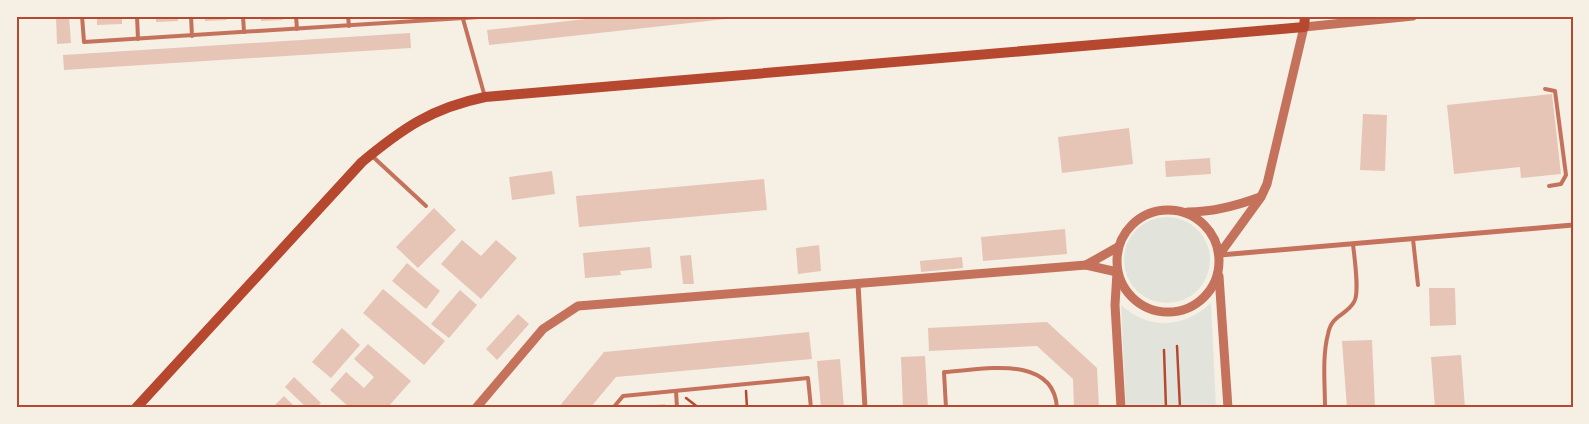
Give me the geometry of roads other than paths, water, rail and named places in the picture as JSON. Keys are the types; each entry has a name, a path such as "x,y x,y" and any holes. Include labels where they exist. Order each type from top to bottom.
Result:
{"main road":[{"path":"136,408 340,184 371,154 392,137 432,113 455,103 485,97 1304,22"}],"street":[{"path":"1219,256 1260,197 1272,168 1304,22 1413,16"},
{"path":"1121,408 1115,305 1118,247 1130,226 1144,215 1161,210 1205,212 1231,208 1260,197"},
{"path":"1185,212 1200,221 1212,234 1219,256 1218,273 1228,408"},
{"path":"1219,256 1573,225"},
{"path":"1086,265 1118,247"},
{"path":"476,408 543,329 578,306 1086,265 1117,272"},
{"path":"1117,272 1127,292 1135,301 1156,311 1167,312 1190,308 1200,301 1211,289 1218,273"},
{"path":"858,284 866,408"}],"lane":[{"path":"82,16 84,42 404,23 450,18 463,20 494,16"},
{"path":"137,16 138,39"},
{"path":"191,16 192,36"},
{"path":"243,16 244,32"},
{"path":"296,16 297,29"},
{"path":"348,16 349,26"},
{"path":"403,16 404,23"},
{"path":"463,20 485,97"},
{"path":"1545,89 1555,91 1566,175 1561,184 1549,186"},
{"path":"371,154 426,206"},
{"path":"1413,239 1418,285"},
{"path":"1325,408 1325,354 1328,333 1332,321 1349,307 1356,296 1353,244"},
{"path":"946,408 944,372 1018,368 1035,373 1047,382 1056,397 1057,408"},
{"path":"613,408 623,396 808,378 811,408"},
{"path":"676,391 677,408"}]}
